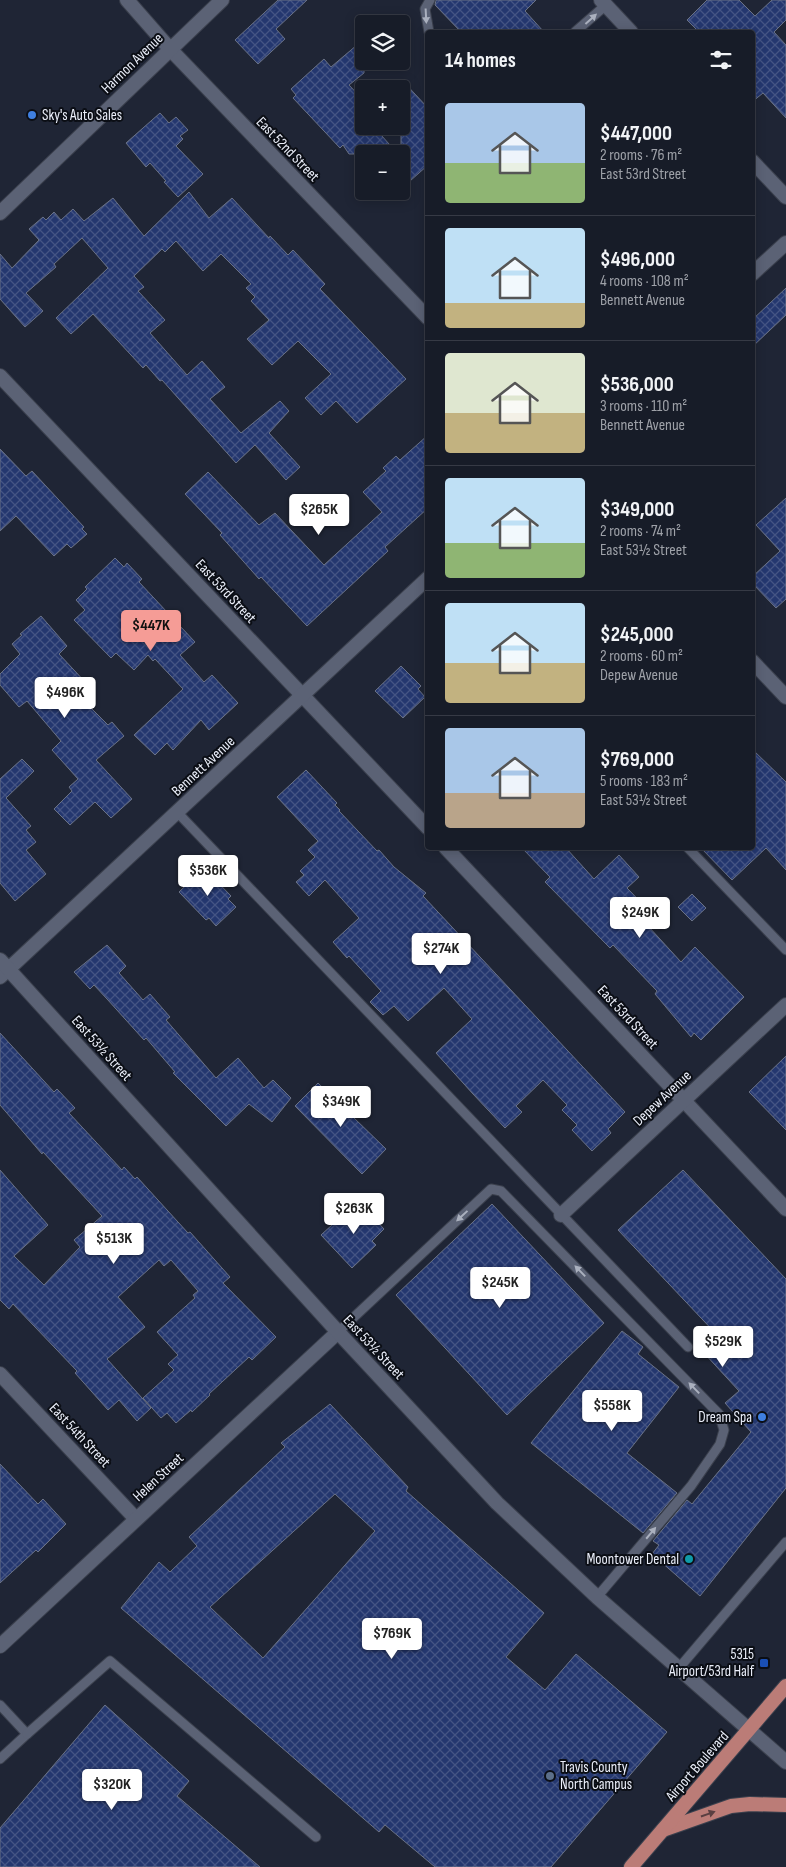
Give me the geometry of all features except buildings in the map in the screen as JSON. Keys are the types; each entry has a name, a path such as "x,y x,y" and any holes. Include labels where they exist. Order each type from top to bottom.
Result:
{"main road":[{"name":"Airport Boulevard","path":"631,1867 786,1686"},
{"path":"662,1830 730,1806 750,1804 786,1805"}],"street":[{"name":"East 52nd Street","path":"127,0 170,49 425,315"},
{"name":"Harmon Avenue","path":"0,213 222,0"},
{"path":"603,3 629,30"},
{"path":"755,164 786,197"},
{"path":"755,271 786,243"},
{"name":"East 53rd Street","path":"0,376 425,825"},
{"name":"Bennett Avenue","path":"3,969 177,812 425,581"},
{"path":"755,665 786,697"},
{"name":"East 53rd Street","path":"448,850 786,1209"},
{"name":"East 53½ Street","path":"3,969 497,1503 597,1597 750,1730"},
{"name":"Depew Avenue","path":"560,1216 786,1005"},
{"name":"Helen Street","path":"0,1646 338,1332"},
{"name":"East 54th Street","path":"0,1374 136,1519"},
{"path":"750,1730 786,1762"}],"lane":[{"path":"429,30 425,9 430,0"},
{"path":"577,30 603,3"},
{"path":"177,812 560,1216 688,1347"},
{"path":"690,850 786,950"},
{"path":"338,1332 491,1189 501,1191 508,1198 719,1414 724,1430 720,1444 691,1486 597,1597"},
{"path":"679,1668 786,1542"},
{"path":"0,1759 110,1661 316,1837"},
{"path":"0,1705 27,1734"}],"place":[{"name":"Sky's Auto Sales","path":"32,115"},
{"name":"Dream Spa","path":"762,1417"},
{"name":"Moontower Dental","path":"689,1559"},
{"name":"5315 Airport/53rd Half","path":"764,1663"},
{"name":"Travis County North Campus","path":"550,1776"}]}
